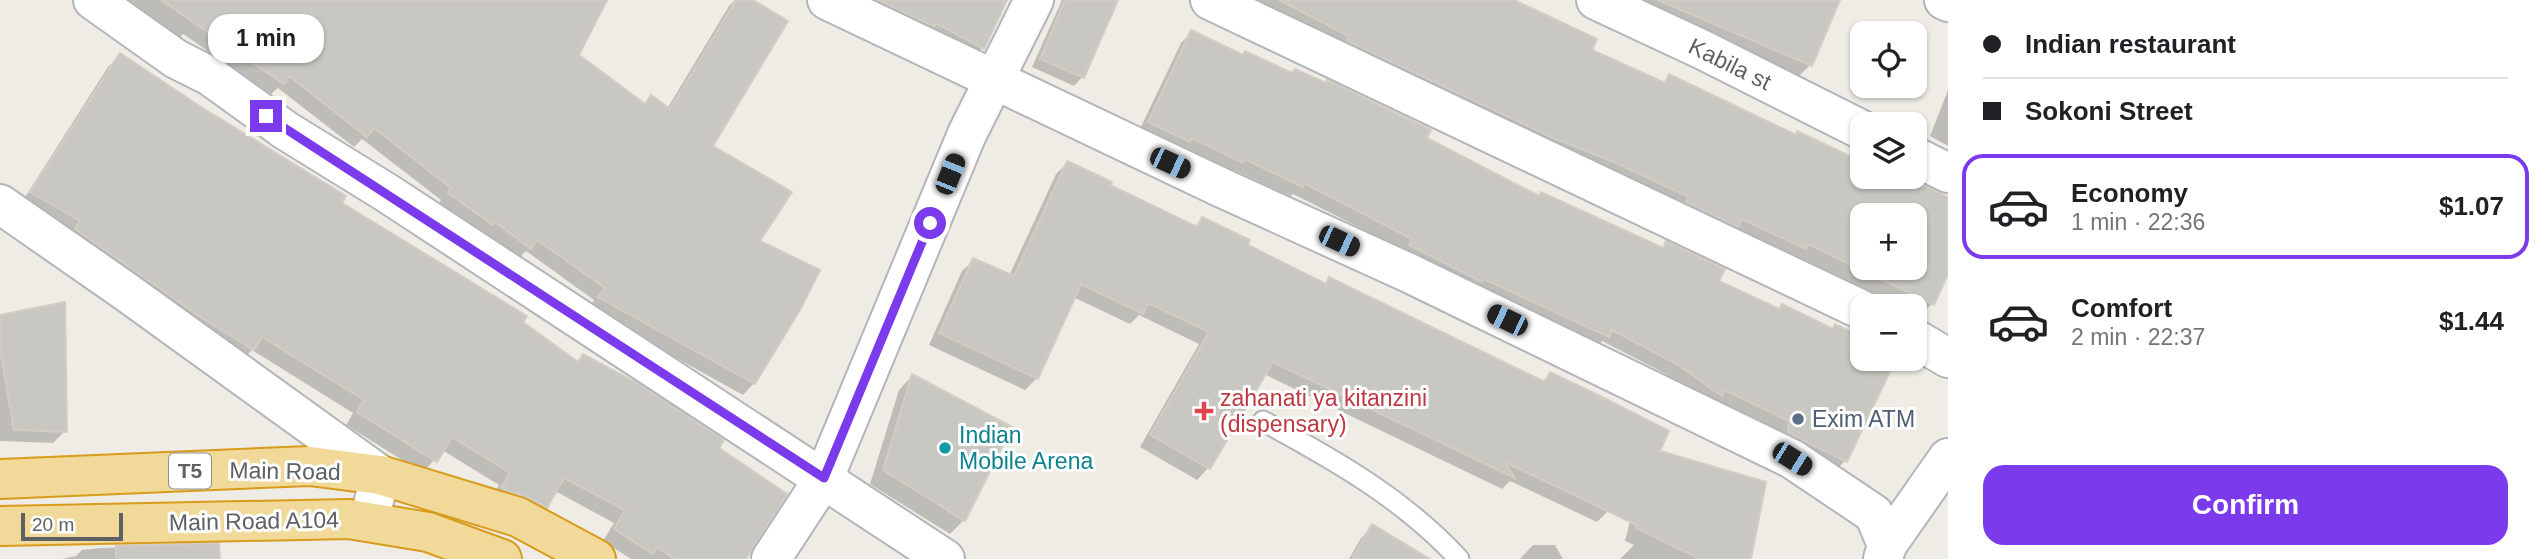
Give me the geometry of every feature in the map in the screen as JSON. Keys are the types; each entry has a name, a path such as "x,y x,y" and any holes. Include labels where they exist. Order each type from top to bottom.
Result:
{"highway":[{"name":"Main Road","path":"0,479 310,466 380,475 518,517 596,559"},
{"name":"Main Road A104","path":"0,526 349,519 428,532 502,559"}],"street":[{"path":"93,0 176,59 209,76 285,130 387,193 945,559"},
{"path":"827,0 1220,187 1411,274 1792,459 1874,514 1885,552"},
{"path":"771,559 824,478 967,134 1034,0"},
{"path":"1210,0 1850,304"},
{"name":"Kabila st","path":"1596,0 1850,124"},
{"path":"1927,162 1948,173"},
{"path":"0,204 168,321 380,475 369,522"},
{"path":"1927,346 1948,358"},
{"path":"1885,552 1948,458"}],"lane":[{"path":"1263,421 1332,458 1383,491 1445,543 1459,559"}],"building":[{"path":"161,0 607,0 579,55 645,104 651,95 670,109 736,0 753,0 788,21 713,146 792,192 760,241 820,270 801,308 755,384 598,297 605,288 537,240 531,249 495,222 493,225 448,193 451,188 374,128 367,137 289,76 284,84"},
{"path":"878,0 1007,0 984,49 936,23 934,27"},
{"path":"1065,0 1118,0 1084,78 1040,59"},
{"path":"1279,0 1514,0 1597,39 1592,50 1665,83 1669,74 1796,135 1797,131 1850,156 1850,189 1927,187 1948,197 1948,274 1934,305 1927,302 1927,294 1911,294 1882,280 1927,280 1927,203 1850,203 1850,264 1808,244 1806,249 1742,219 1738,227 1686,202 1689,197 1614,162 1551,137 1347,41 1349,36"},
{"path":"1658,0 1840,0 1812,66"},
{"path":"1191,30 1243,55 1245,51 1292,73 1295,69 1326,83 1327,80 1431,130 1427,138 1539,196 1541,192 1663,248 1666,241 1725,269 1719,281 1779,309 1782,304 1833,329 1835,324 1850,331 1850,371 1890,371 1847,462 1788,433 1789,421 1725,390 1722,396 1677,364 1612,330 1609,337 1484,279 1482,282 1409,245 1412,239 1304,183 1302,187 1245,159 1243,163 1192,138 1190,142 1148,122"},
{"path":"120,53 201,107 346,196 342,203 527,316 523,322 578,362 583,354 637,383 724,440 719,448 787,494 746,559 675,559 657,547 653,554 614,529 625,510 564,478 547,508 525,496 504,490 501,488 510,473 452,437 437,462 357,412 364,400 262,337 254,350 202,318 75,229 80,221 30,192"},
{"path":"1067,161 1197,227 1202,217 1250,240 1248,245 1326,284 1329,277 1545,382 1550,372 1602,397 1669,431 1660,451 1766,482 1751,559 1700,559 1636,528 1637,525 1505,462 1515,478 1273,362 1210,469 1150,435 1209,332 1148,303 1143,314 1081,284 1038,379 939,333 973,258 1014,276"},
{"path":"65,302 67,432 14,430 0,349 0,315"},
{"name":"Indian Mobile Arena","path":"912,374 1012,427 965,521 883,470"},
{"path":"1372,524 1430,559 1352,559"},
{"path":"219,543 220,559 116,559 116,546"}],"place":[{"name":"zahanati ya kitanzini (dispensary)","path":"1204,411"},
{"name":"Exim ATM","path":"1798,419"},
{"name":"Indian Mobile Arena","path":"945,448"}],"route":[{"path":"266,116 824,478 930,223"}]}
